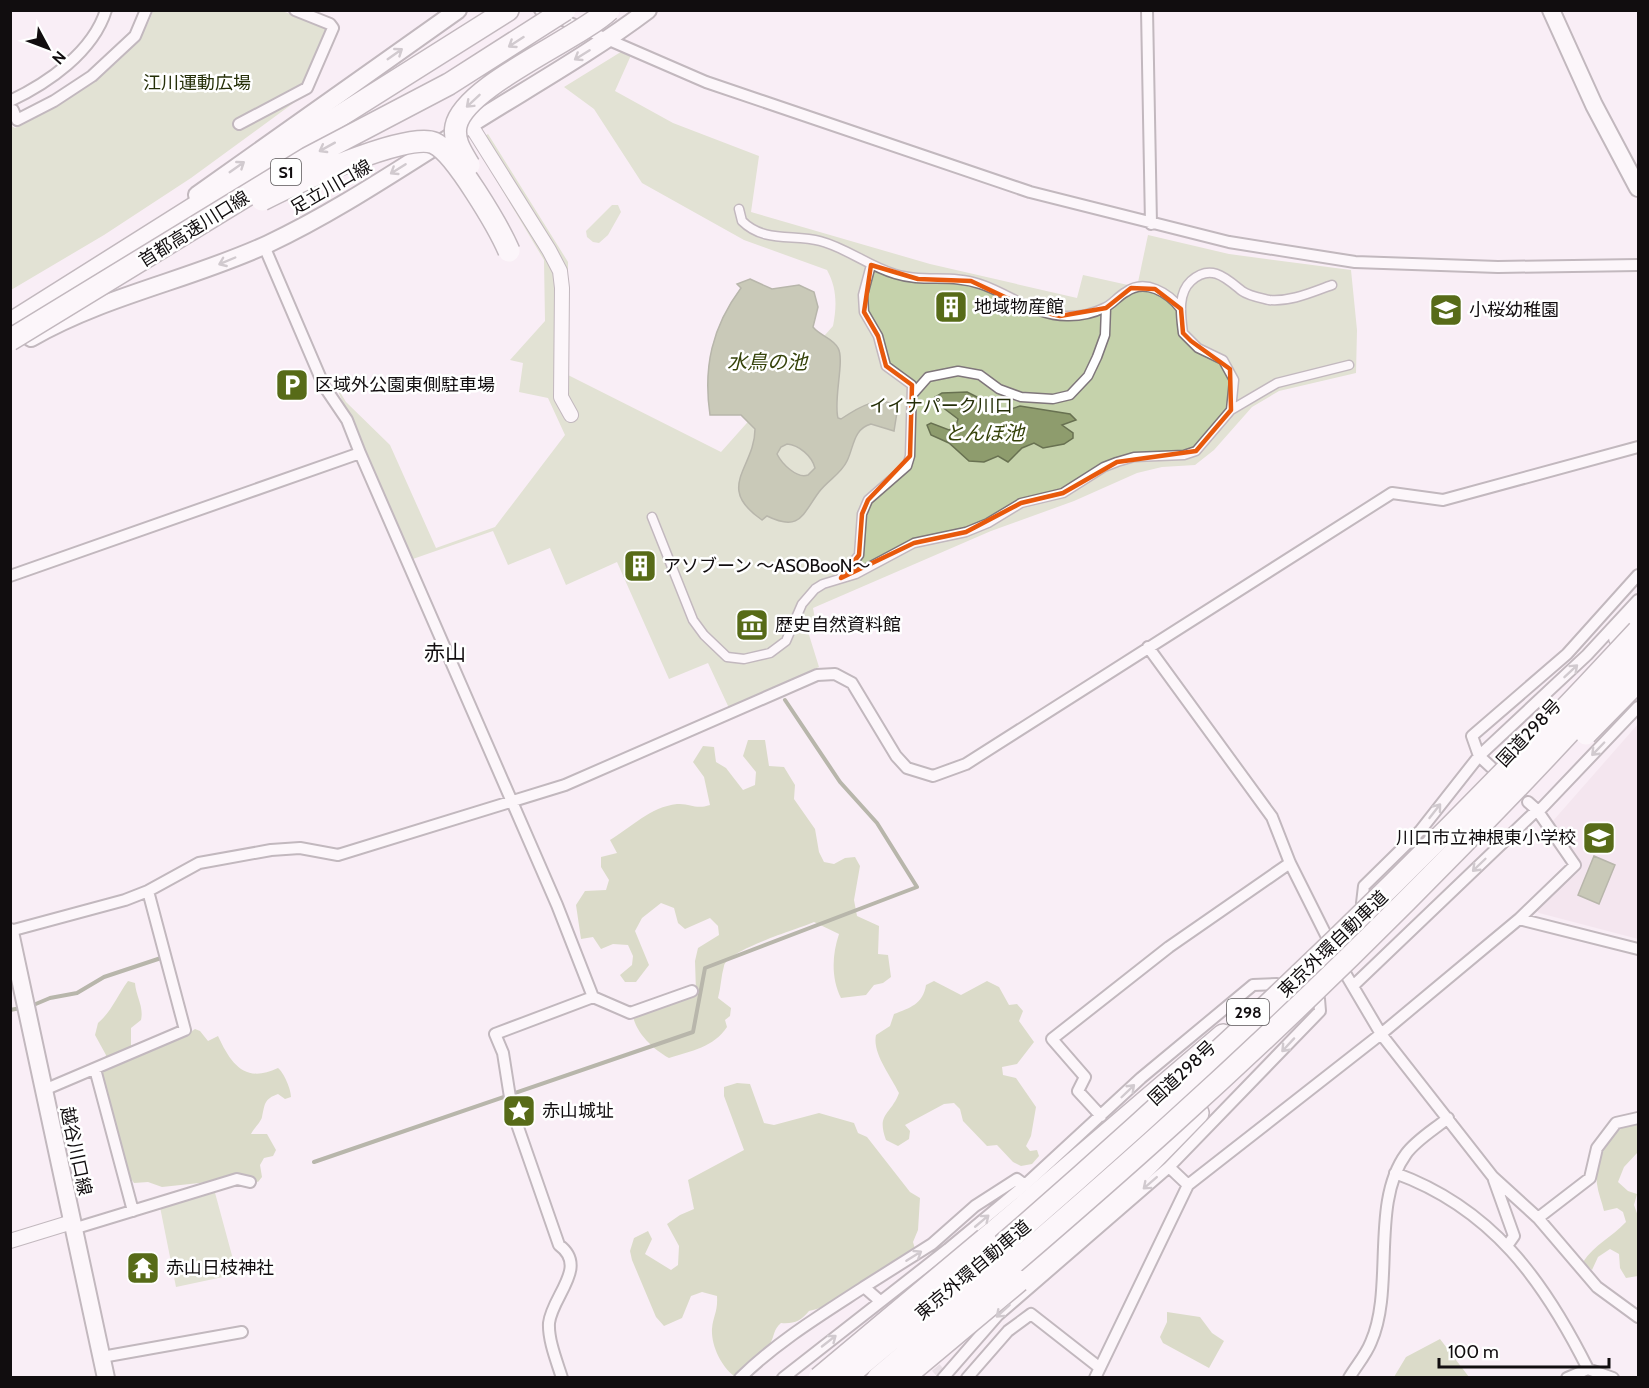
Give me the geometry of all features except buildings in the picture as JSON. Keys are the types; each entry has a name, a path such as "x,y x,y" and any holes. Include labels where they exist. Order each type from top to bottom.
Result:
{"highway":[{"path":"341,116 488,10"},
{"name":"首都高速川口線","path":"10,324 508,10"},
{"name":"首都高速川口線","path":"10,340 308,158 449,84 565,10"},
{"path":"116,277 175,250 266,198 321,172 418,141 435,143 450,155 501,233 514,248 459,149 456,128 459,118 478,96 609,10"},
{"name":"国道298号","path":"830,1377 1027,1213 1278,984 1496,768 1638,616"},
{"name":"東京外環自動車道","path":"845,1377 1064,1193 1253,1021 1434,845 1638,631"},
{"name":"東京外環自動車道","path":"878,1377 1081,1206 1277,1026 1439,867 1638,658"},
{"name":"国道298号","path":"892,1377 1139,1167 1319,999 1349,980 1638,672"},
{"path":"1439,867 1564,756 1638,681"},
{"path":"819,1377 985,1239 1223,1035"},
{"path":"903,1377 1118,1196 1198,1113"}],"main road":[{"path":"10,312 181,206 458,10"},
{"name":"足立川口線","path":"10,350 107,301 209,268 264,246 327,213 608,38 648,10"},
{"path":"1551,10 1594,105 1638,188"},
{"name":"越谷川口線","path":"10,931 106,1377"}],"street":[{"path":"106,10 100,29 57,74 11,106 17,120 54,101 92,76 135,36 146,10"},
{"path":"240,124 308,88 333,28 330,24 295,10"},
{"path":"540,10 706,82 1030,192 1229,243 1355,262 1498,267 1638,265"},
{"path":"1147,10 1151,224"},
{"path":"470,124 545,243 560,272 562,288 561,398 571,415"},
{"path":"739,209 742,221 753,230 770,236 818,241 839,247 870,265 918,279 952,278 970,281 1011,296 1029,309 1047,314 1072,316 1106,308 1131,288 1143,287 1166,293 1181,309"},
{"path":"264,246 324,386 347,420 512,801 593,997"},
{"path":"841,578 859,555 862,513 868,500 906,466 910,456 912,385 886,366 878,336 864,312 862,295 870,265"},
{"path":"1231,410 1234,392 1230,369 1223,360 1198,348 1184,333 1181,309 1186,285 1197,276 1209,271 1222,274 1244,292 1270,300 1298,297 1332,285"},
{"path":"913,394 928,377 958,371 980,375 999,389 1021,397 1053,399 1070,394 1088,376 1097,357 1105,335 1106,308"},
{"path":"652,517 693,620 712,644 727,657 744,659 770,653 786,641 801,604 815,589 856,574 914,543 966,532 988,523 1021,503 1063,494 1104,467 1117,462 1134,457 1184,455 1196,452 1231,410 1277,383 1349,365"},
{"path":"10,931 148,891 200,863 271,850 300,848 338,855 565,785 817,675 835,674 852,683 859,691 896,756 907,768 933,776 966,764 1148,646 1392,493 1443,500 1638,447"},
{"path":"10,576 360,453"},
{"path":"1491,767 1479,756 1472,736 1567,654 1638,575"},
{"path":"1362,903 1364,886 1420,831 1479,756 1587,655 1638,600"},
{"path":"1148,646 1272,817 1290,863 1327,937 1381,1034 1493,1177 1538,1218 1597,1287 1638,1317"},
{"path":"1349,980 1538,811 1638,707"},
{"path":"970,1376 1008,1331 1031,1314 1098,1373 1188,1185 1381,1034 1519,919 1575,866 1538,811 1528,802"},
{"path":"1101,1116 1078,1091 1085,1077 1052,1039 1169,946 1290,863"},
{"path":"44,1090 185,1030 148,891"},
{"path":"1519,919 1638,950"},
{"path":"783,1377 948,1250 1025,1185 1141,1078 1253,985 1278,984"},
{"path":"562,1377 549,1322 572,1268 571,1258 559,1245 512,1110 503,1053 495,1034 593,997 630,1013 692,991"},
{"path":"944,1377 998,1316 1169,1167 1320,1011 1319,999"},
{"path":"94,1069 133,1211"},
{"path":"1349,1377 1371,1342 1380,1302 1386,1216 1395,1173 1407,1152 1448,1118"},
{"path":"1538,1218 1590,1178 1597,1149 1616,1123 1638,1118"},
{"path":"1169,1167 1188,1185"},
{"path":"1395,1173 1427,1185 1446,1196 1507,1246 1536,1278 1563,1319 1588,1369"},
{"path":"1493,1177 1514,1236 1507,1246"},
{"path":"10,1241 133,1211 237,1179 250,1182"},
{"path":"740,1377 762,1356 819,1315 932,1244 975,1206 1017,1179 1025,1185"},
{"path":"864,1287 880,1301"},
{"path":"102,1357 242,1332"},
{"path":"1567,1377 1588,1369 1613,1377"}],"highlighted area":[{"path":"871,265 918,279 971,281 1030,309 1060,316 1106,308 1131,288 1155,289 1181,309 1183,333 1230,369 1231,410 1196,451 1117,462 1063,493 1021,503 966,532 914,543 841,578 859,555 862,514 868,500 910,456 912,385 886,366 878,336 864,312"}],"shaded area":[{"name":"川口市立神根東小学校","path":"1638,724 1638,939 1539,913 1535,909 1580,871 1582,866 1566,847 1552,822"},
{"path":"748,740 765,740 769,766 784,767 795,785 794,799 815,829 819,852 824,862 834,864 845,858 855,857 860,866 854,900 857,916 879,926 878,954 888,955 891,977 883,983 874,985 866,995 841,998 835,983 834,966 839,934 814,922 750,947 728,960 724,966 718,998 731,1008 730,1016 725,1020 727,1027 709,1044 669,1058 646,1040 633,1016 696,992 695,961 698,948 719,935 718,926 710,918 685,929 678,923 674,908 661,903 642,918 635,931 649,965 636,982 625,982 620,975 632,965 633,956 628,945 613,944 601,949 593,937 581,939 576,905 585,891 606,890 609,880 601,867 601,857 617,853 610,840 658,809 677,804 700,807 710,805 704,777 693,762 703,746 714,747 716,762 726,768 743,790 755,785 756,772 743,756"},
{"path":"128,981 135,983 141,1010 141,1020 131,1028 131,1047 145,1049 179,1030 183,1037 195,1029 200,1031 208,1041 218,1036 228,1055 240,1068 257,1074 278,1068 283,1074 291,1097 285,1099 278,1094 268,1100 261,1119 251,1134 267,1134 276,1150 273,1156 264,1158 260,1165 262,1177 258,1182 237,1175 218,1181 162,1187 148,1182 134,1183 125,1170 100,1075 106,1055 95,1035 98,1023 111,1008"},
{"path":"934,981 961,995 987,981 999,987 1009,1005 1017,1004 1023,1011 1019,1021 1034,1042 1017,1064 1002,1067 1003,1075 1016,1078 1036,1107 1031,1136 1026,1146 1030,1151 1037,1150 1039,1156 1032,1164 1021,1166 1013,1162 997,1145 987,1146 963,1121 960,1109 954,1103 944,1104 905,1125 910,1131 909,1139 898,1146 886,1140 883,1131 884,1119 899,1093 879,1057 876,1035 890,1026 894,1014 919,1001 926,985"},
{"path":"737,1083 750,1084 764,1123 774,1125 819,1113 854,1123 858,1133 867,1137 910,1192 920,1198 918,1230 913,1242 915,1249 826,1306 809,1311 797,1321 781,1323 768,1347 734,1376 721,1361 713,1342 712,1329 717,1296 702,1292 691,1296 682,1318 664,1326 656,1317 630,1251 634,1238 648,1231 652,1239 645,1254 671,1270 678,1265 679,1246 667,1224 694,1209 688,1180 744,1150 724,1096 724,1087"},
{"path":"1632,1122 1638,1122 1638,1152 1624,1167 1618,1182 1628,1191 1637,1194 1634,1205 1638,1216 1638,1276 1626,1278 1620,1268 1619,1254 1610,1249 1598,1257 1592,1270 1583,1262 1592,1251 1626,1222 1623,1212 1617,1208 1604,1211 1597,1174 1601,1155 1610,1139"},
{"path":"1167,1312 1200,1317 1212,1333 1224,1341 1209,1368 1163,1343 1160,1337 1167,1322"},
{"path":"1440,1339 1469,1377 1394,1377 1406,1357"}],"green space":[{"name":"江川運動広場","path":"153,11 282,11 328,27 303,96 191,178 104,235 11,290 10,125 15,128 54,107 114,65 131,48 144,30"},
{"name":"イイナパーク川口","path":"624,50 632,53 615,91 673,123 759,156 751,212 930,264 1077,298 1083,275 1137,287 1148,235 1229,254 1351,270 1357,330 1356,373 1279,391 1252,407 1214,450 1195,465 1162,467 1137,473 1074,501 991,531 813,608 815,619 805,622 819,667 729,708 708,663 669,679 617,562 566,585 550,548 508,565 493,531 410,560 335,384 346,402 390,445 436,548 495,527 565,435 548,398 519,392 523,363 510,360 545,321 544,260 474,143 488,134 568,262 568,375 721,452 833,326 835,297 827,270 744,240 642,183 594,109 564,87"},
{"path":"612,205 618,205 621,212 608,235 599,243 593,242 587,237 586,231"},
{"path":"214,1189 237,1274 176,1287 160,1207"}],"water":[{"name":"水鳥の池","path":"750,279 772,289 799,285 814,292 818,307 813,327 833,342 840,354 838,418 841,419 876,402 898,406 894,431 871,424 865,426 857,434 844,466 823,488 804,514 793,522 778,521 767,516 762,520 748,508 741,497 740,477 753,443 755,429 741,415 710,415 708,380 712,348 723,318 741,288 737,284","holes":["787,444 796,446 811,459 815,468 808,475 799,475 782,462 777,454 781,447"]},
{"name":"とんぼ池","path":"967,392 1005,411 1020,406 1070,414 1076,420 1062,425 1073,433 1073,438 1064,444 1043,448 1034,443 1022,448 1008,462 998,456 984,462 969,461 949,443 931,435 927,425 931,423 949,430 956,427 958,419 937,403 935,397 942,393"},
{"path":"1594,856 1615,865 1599,904 1578,895"}],"waterway":[{"path":"314,1162 693,1032 705,968 917,887 877,823 840,782 785,700"},
{"path":"31,1006 50,998 77,993 104,977 161,958"},
{"path":"10,1010 21,1008"}],"tunnel":[{"path":"926,1356 944,1377"}],"place":[{"name":"地域物産館","path":"951,307"},
{"name":"小桜幼稚園","path":"1446,310"},
{"name":"区域外公園東側駐車場","path":"292,385"},
{"name":"アソブーン ～ASOBooN～","path":"640,566"},
{"name":"歴史自然資料館","path":"752,625"},
{"name":"川口市立神根東小学校","path":"1599,838"},
{"name":"赤山城址","path":"519,1111"},
{"name":"赤山日枝神社","path":"143,1268"}],"district":[{"name":"赤山","path":"445,653"}]}
